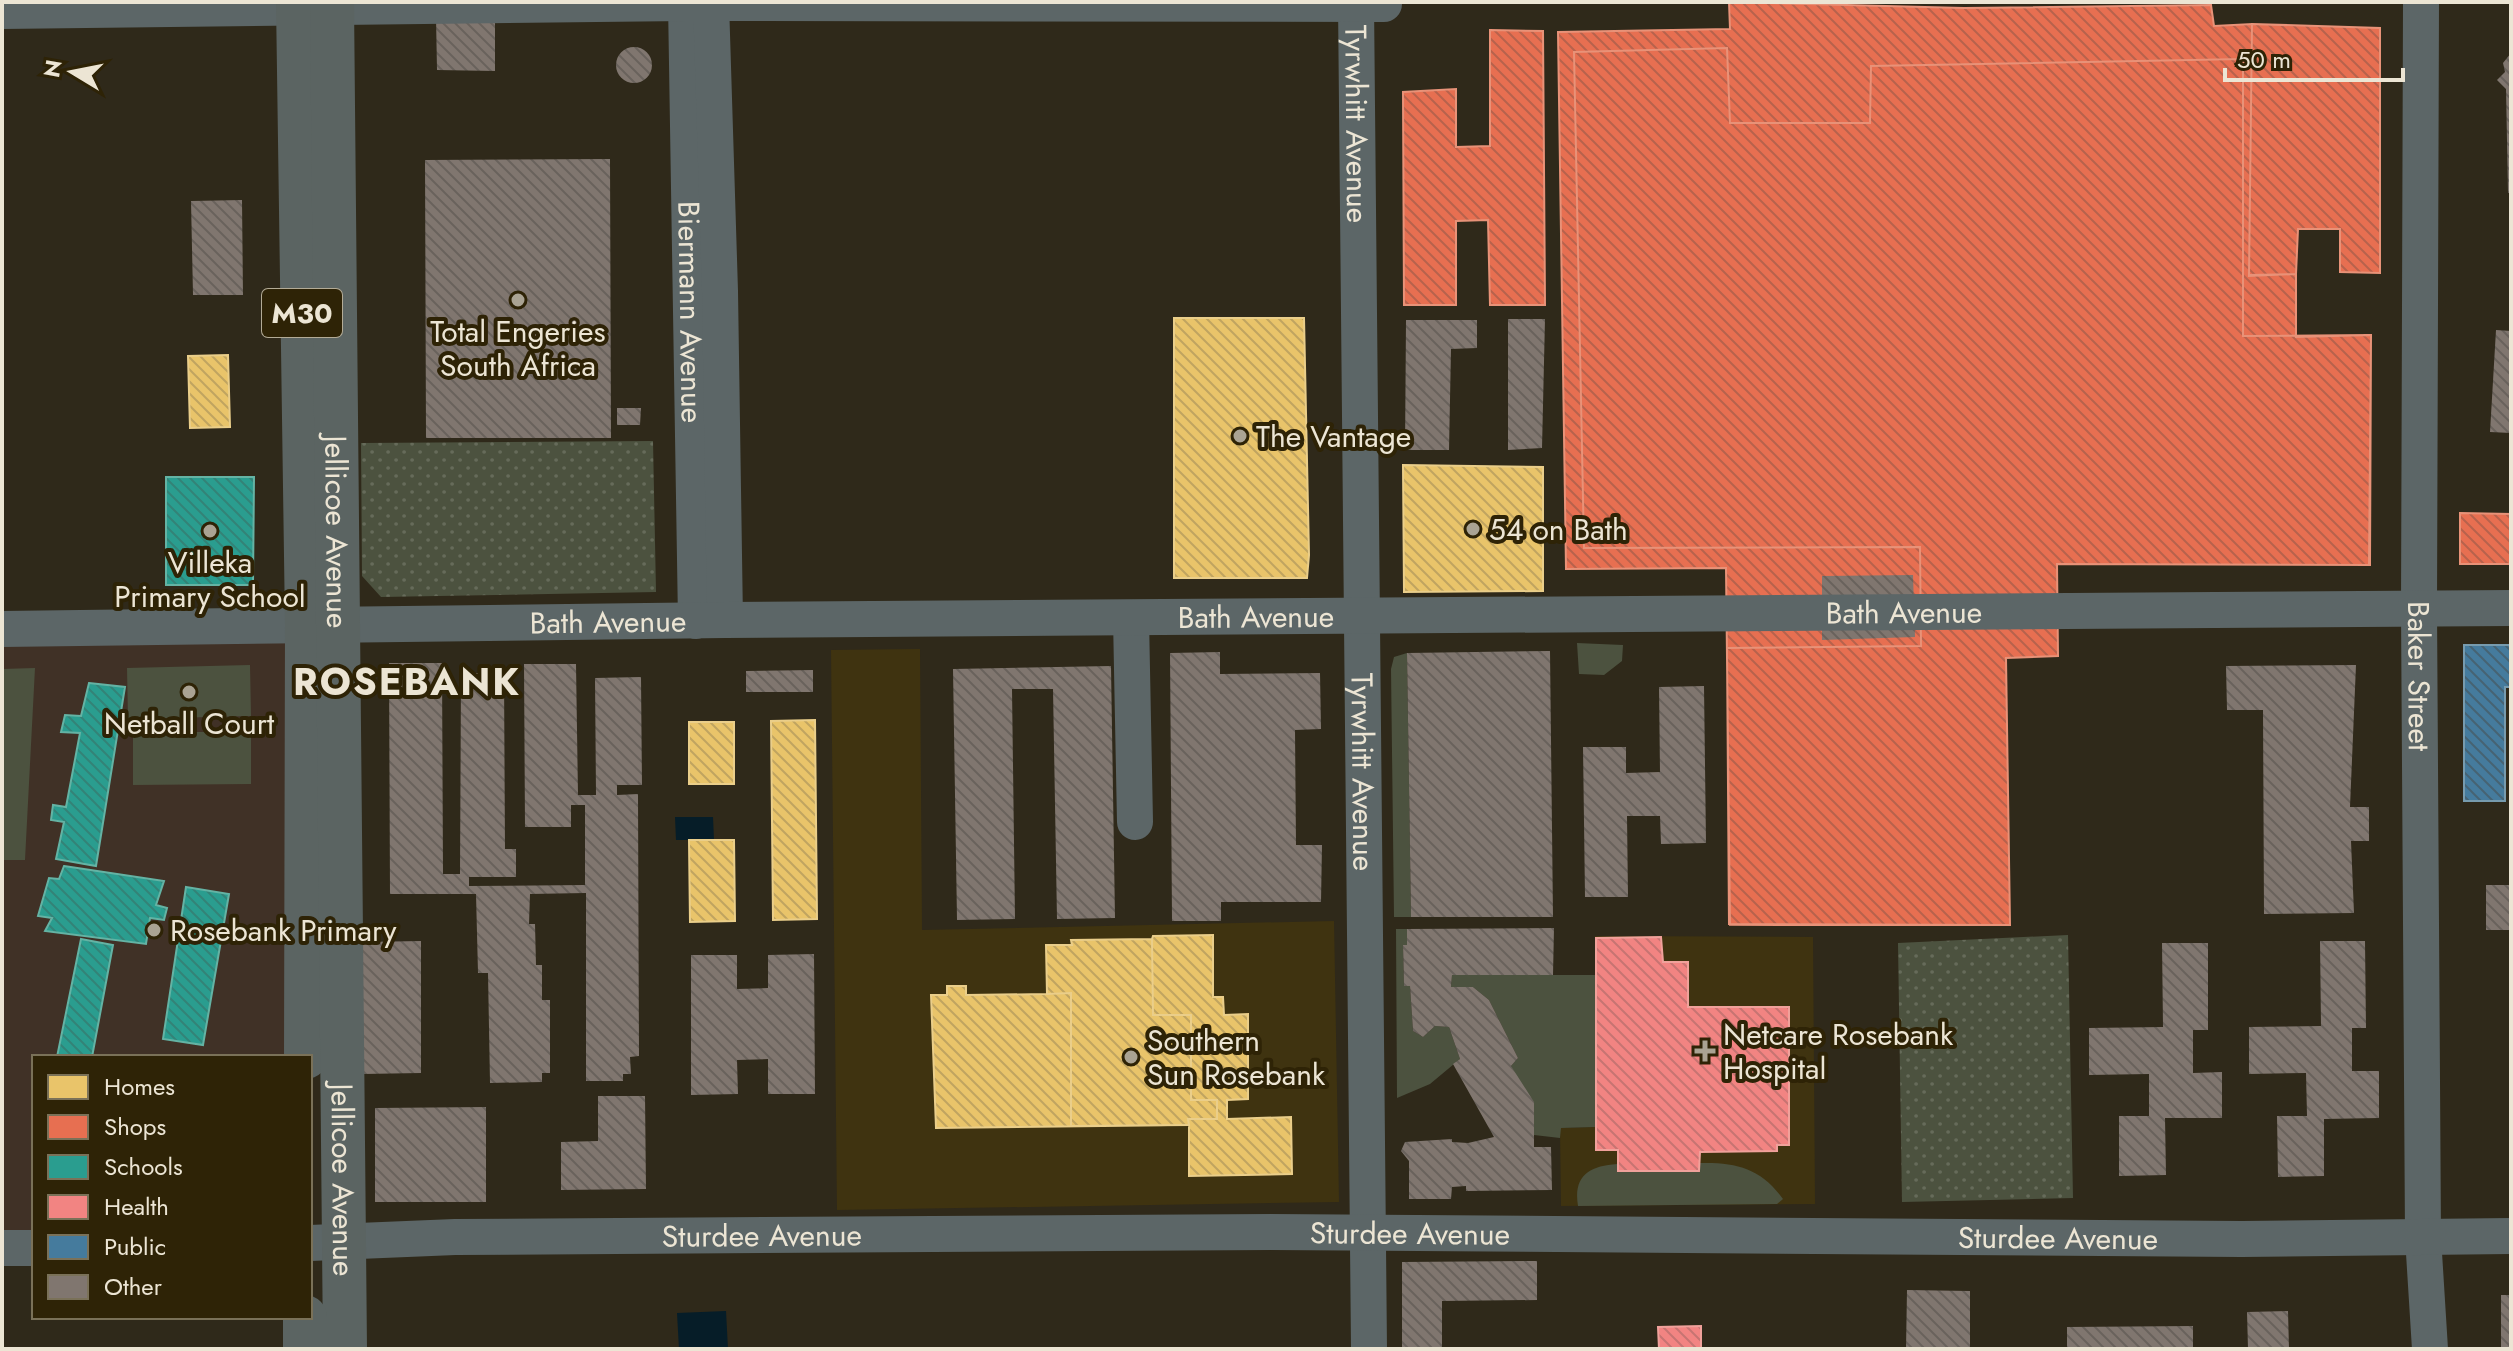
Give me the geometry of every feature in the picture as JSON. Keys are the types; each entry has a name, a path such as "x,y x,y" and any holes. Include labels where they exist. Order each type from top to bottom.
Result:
{"main road":[{"name":"Jellicoe Avenue","path":"315,4 323,625 326,1241 345,1349"},
{"name":"Jellicoe Avenue","path":"306,1055 323,625"},
{"path":"305,1319 305,1349"}],"street":[{"name":"Biermann Avenue","path":"699,2 710,621"},
{"name":"Baker Street","path":"2421,2 2419,609 2423,1237 2430,1349"},
{"path":"2,11 315,4 1365,3"},
{"name":"Tyrwhitt Avenue","path":"1365,3 1364,616 1369,1349"},
{"name":"Bath Avenue","path":"2,629 2511,608"},
{"path":"1131,618 1135,822"},
{"name":"Sturdee Avenue","path":"326,1241 1369,1232 2242,1239 2511,1236"},
{"path":"2,1248 32,1248"}],"shaded area":[{"name":"Rosebank Primary","path":"307,625 305,1055 32,1055 32,1243 2,1244 2,635"},
{"path":"920,649 922,930 1334,921 1339,1202 837,1210 831,650"},
{"name":"Netcare Rosebank Hospital","path":"1595,936 1813,937 1815,1204 1561,1206 1560,1128 1595,1127"}],"green space":[{"path":"653,441 656,592 381,597 362,576 361,443"},
{"path":"1577,643 1623,645 1622,661 1604,675 1579,674"},
{"path":"1407,653 1411,917 1394,917 1391,669 1394,657"},
{"name":"Netball Court","path":"250,665 251,716 128,719 127,668"},
{"path":"35,668 25,860 2,860 2,669"},
{"name":"Netball Court","path":"133,732 251,732 251,784 133,785"},
{"path":"1396,929 1407,929 1407,945 1403,945 1404,986 1410,986 1413,1031 1423,1037 1435,1026 1449,1027 1460,1059 1430,1084 1397,1098"},
{"path":"2068,935 2073,1198 1902,1202 1898,943"},
{"path":"1452,975 1595,975 1595,1127 1561,1128 1560,1138 1534,1135 1511,1066 1518,1058 1489,1000 1473,987 1451,987"},
{"path":"1699,1163 1747,1169 1766,1180 1783,1199 1777,1204 1578,1206 1581,1180 1598,1167 1617,1164 1618,1171 1699,1171"}],"water":[{"path":"675,817 713,817 714,840 676,840"},
{"path":"726,1311 728,1349 679,1349 677,1313"}],"building: Homes":[{"name":"The Vantage","path":"1174,318 1304,318 1307,578 1174,578"},
{"path":"228,355 230,427 190,428 188,356"},
{"name":"54 on Bath","path":"1403,465 1543,467 1543,591 1404,592"},
{"path":"815,720 817,919 773,920 771,721"},
{"path":"689,722 734,722 734,784 689,784"},
{"path":"689,840 734,840 735,921 690,922"},
{"path":"1213,935 1213,997 1223,997 1224,1015 1248,1014 1248,1099 1227,1100 1227,1119 1291,1117 1292,1174 1189,1176 1189,1125 936,1128 931,995 947,995 947,986 966,986 966,995 1047,994 1046,945 1072,945 1071,940 1152,939 1153,936"},
{"name":"Southern Sun Rosebank","path":"1152,939 1153,1015 1191,1015 1191,1100 1217,1100 1217,1119 1188,1119 1189,1125 1071,1126 1071,993 1047,994 1046,945 1072,945 1071,940"}],"building: Shops":[{"path":"1729,2 1964,8 2211,5 2214,26 2252,24 2249,275 2296,274 2296,337 2371,335 2370,565 2057,564 2058,656 2006,658 2010,925 1730,925 1726,568 1566,569 1558,32 1730,29"},
{"path":"2252,24 2380,28 2380,273 2340,272 2340,229 2298,229 2296,274 2249,276"},
{"path":"1490,30 1543,31 1545,305 1490,305 1488,220 1456,221 1456,305 1404,305 1403,92 1456,89 1456,147 1490,146"},
{"path":"1727,48 1730,123 1870,123 1871,66 2243,59 2243,336 2371,335 2369,565 2057,564 2058,656 2006,658 2010,925 1729,924 1727,648 1921,646 1920,547 1584,548 1574,52"},
{"path":"2460,513 2511,514 2511,564 2460,564"}],"building: Schools":[{"name":"Villeka Primary School","path":"166,477 254,477 253,585 166,585"},
{"path":"89,683 125,687 96,866 56,859 64,822 51,820 53,805 66,807 80,733 61,732 65,715 81,716"},
{"path":"64,866 164,881 156,905 167,908 164,920 150,918 146,944 45,931 52,918 38,916 49,878 59,879"},
{"path":"186,887 229,894 203,1045 163,1039"},
{"path":"81,939 113,945 92,1055 57,1055"}],"building: Health":[{"path":"1661,937 1663,962 1688,962 1688,1007 1789,1007 1789,1145 1777,1145 1777,1151 1700,1152 1699,1171 1618,1171 1618,1150 1596,1150 1596,938"},
{"path":"1701,1326 1701,1349 1659,1349 1658,1327"}],"building: Public":[{"path":"2464,645 2511,645 2511,687 2505,687 2505,801 2464,801"}],"building: Other":[{"path":"436,17 495,17 495,71 437,70"},
{"path":"634,47 647,52 652,65 647,78 634,83 621,78 616,65 621,52"},
{"path":"2511,53 2511,193 2508,193 2506,89 2497,80 2505,72 2503,63"},
{"name":"Total Engeries South Africa","path":"610,159 611,438 426,438 425,160"},
{"path":"242,200 243,295 193,295 191,201"},
{"path":"1508,319 1545,319 1542,448 1508,450"},
{"path":"1406,320 1477,320 1477,348 1451,349 1449,450 1405,450"},
{"path":"2496,330 2511,331 2511,433 2490,432"},
{"path":"617,408 641,408 640,425 617,425"},
{"path":"1913,575 1915,637 1822,640 1822,576"},
{"path":"1550,651 1553,917 1411,917 1407,653"},
{"path":"1220,652 1220,674 1320,673 1321,729 1295,730 1296,845 1322,845 1321,902 1221,902 1221,921 1172,921 1170,653"},
{"path":"389,663 442,663 443,874 460,874 461,673 504,673 505,849 516,849 516,877 469,877 469,886 585,885 585,805 571,805 571,827 525,827 524,664 576,664 578,795 596,795 595,678 641,677 642,785 617,785 617,795 638,794 639,1056 630,1057 631,1074 623,1074 623,1081 586,1081 586,893 530,894 529,924 535,924 536,965 542,965 542,1000 550,1000 550,1073 542,1073 542,1082 490,1083 488,973 478,973 476,894 390,894"},
{"path":"2356,665 2350,807 2369,807 2369,841 2351,841 2354,913 2264,914 2263,710 2227,710 2226,666"},
{"path":"1111,666 1115,918 1057,919 1053,689 1012,689 1015,919 957,920 953,669"},
{"path":"813,670 813,692 746,692 746,671"},
{"path":"1704,686 1706,843 1661,844 1660,816 1627,816 1628,897 1585,897 1583,747 1626,747 1626,773 1660,772 1659,687"},
{"path":"2486,885 2511,885 2511,930 2486,930"},
{"path":"1554,928 1553,975 1452,975 1451,987 1473,987 1489,1000 1518,1058 1511,1066 1534,1102 1534,1147 1551,1147 1552,1190 1466,1191 1466,1186 1452,1187 1451,1199 1409,1199 1409,1161 1401,1151 1405,1142 1452,1139 1452,1142 1468,1143 1494,1137 1453,1064 1460,1059 1449,1027 1435,1026 1423,1037 1413,1031 1410,986 1404,986 1403,945 1407,945 1407,929"},
{"path":"421,941 421,1073 363,1074 363,942"},
{"path":"2320,941 2365,941 2366,1028 2352,1028 2352,1071 2379,1071 2379,1118 2324,1119 2324,1176 2278,1177 2277,1116 2307,1116 2306,1073 2249,1074 2249,1027 2321,1026"},
{"path":"2162,943 2208,943 2208,1030 2193,1030 2193,1073 2222,1072 2222,1118 2165,1118 2166,1175 2119,1176 2119,1116 2149,1116 2149,1074 2089,1075 2089,1028 2163,1027"},
{"path":"814,954 815,1094 768,1094 768,1059 737,1060 738,1094 691,1095 691,955 737,955 737,989 768,988 768,955"},
{"path":"598,1096 645,1096 646,1189 561,1190 561,1142 598,1141"},
{"path":"486,1107 486,1202 375,1202 375,1108"},
{"path":"1537,1261 1537,1300 1442,1301 1442,1349 1402,1349 1402,1262"},
{"path":"1907,1290 1970,1291 1970,1349 1906,1349"},
{"path":"2501,1295 2511,1295 2511,1349 2501,1349"},
{"path":"2288,1311 2289,1349 2248,1349 2247,1312"},
{"path":"2193,1326 2193,1349 2067,1349 2067,1327"}],"place":[{"name":"Total Engeries South Africa","path":"518,300"},
{"name":"The Vantage","path":"1240,436"},
{"name":"54 on Bath","path":"1473,529"},
{"name":"Villeka Primary School","path":"210,531"},
{"name":"Netball Court","path":"189,692"},
{"name":"Rosebank Primary","path":"154,930"},
{"name":"Netcare Rosebank Hospital","path":"1705,1051"},
{"name":"Southern Sun Rosebank","path":"1131,1057"}],"district":[{"name":"ROSEBANK","path":"407,681"}]}
